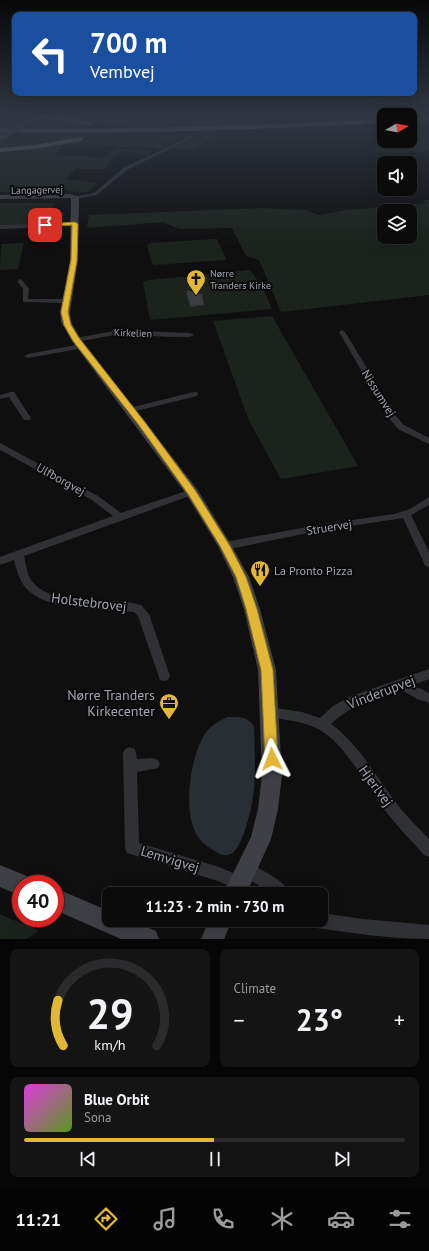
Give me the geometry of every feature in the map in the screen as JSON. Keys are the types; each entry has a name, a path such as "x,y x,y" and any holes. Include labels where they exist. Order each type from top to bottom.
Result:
{"street":[{"path":"146,159 125,169 95,194 75,199 74,260 66,301 66,322 78,343 132,410 192,492 225,546 241,577 252,609 267,670 272,775 270,795 261,839 240,882 275,887"},
{"name":"Langagervej","path":"0,198 70,196 75,199"},
{"name":"Langagervej","path":"0,198 75,199"},
{"path":"0,228 75,224"},
{"path":"20,281 26,289 23,304 66,301"},
{"name":"Kirkelien","path":"78,343 114,332 190,335"},
{"name":"Nissumvej","path":"342,332 392,416 401,427 429,442"},
{"path":"28,356 78,343"},
{"path":"0,397 11,394 27,418"},
{"path":"132,410 194,394"},
{"name":"Ulfborgvej","path":"0,446 95,498 120,517"},
{"path":"0,561 192,492"},
{"name":"Struervej","path":"225,546 318,528 374,521 406,514 421,507 429,500"},
{"path":"406,514 429,562"},
{"name":"Holstebrovej","path":"18,554 26,582 35,591 45,597 61,601 137,608 143,614 164,676"},
{"name":"Vinderupvej","path":"322,724 337,710 355,700 429,674"},
{"path":"402,684 429,698"},
{"path":"269,712 302,717 322,724"},
{"name":"Hjerlvej","path":"322,724 339,737 354,755 390,806 429,850"},
{"name":"Lemvigvej","path":"152,764 130,760 132,848 219,874 240,882"},
{"path":"0,876 12,881"},
{"path":"64,903 148,939"},
{"path":"328,922 363,927 429,933"},
{"path":"212,939 218,927"}],"shaded area":[{"path":"0,159 112,159 104,169 76,169 66,179 97,183 88,192 76,192 54,188 43,192 23,194 0,192"},
{"path":"422,200 429,200 429,295 281,312 259,260 246,256 232,228 179,229 163,222 87,228 89,215 260,208 305,210 319,215 347,210 377,207 377,244 417,244 417,204 416,204 427,203"},
{"path":"0,203 54,203 51,212 65,212 63,223 0,226"},
{"path":"217,239 226,259 225,260 155,265 152,264 147,245 151,243"},
{"path":"24,243 18,269 0,270 1,244"},
{"path":"248,270 251,271 263,288 272,309 150,320 143,282 149,280"},
{"path":"272,316 358,466 281,479 249,421 213,321"},
{"path":"227,717 239,717 252,723 254,727 255,770 251,810 242,838 233,852 223,855 210,848 199,838 193,828 189,800 192,768 201,741 209,729"},
{"path":"0,914 12,919 12,927 30,927 39,931 26,939 0,939"}],"building":[{"name":"Nørre Tranders Kirke","path":"186,291 194,291 196,294 202,293 204,305 190,307"}],"place":[{"name":"Nørre Tranders Kirke","path":"196,296"},
{"name":"La Pronto Pizza","path":"260,587"},
{"name":"Nørre Tranders Kirkecenter","path":"169,720"}],"route":[{"path":"45,225 75,224 74,260 65,312 67,325 192,492 225,546 241,577 252,609 267,670 272,759"}]}
